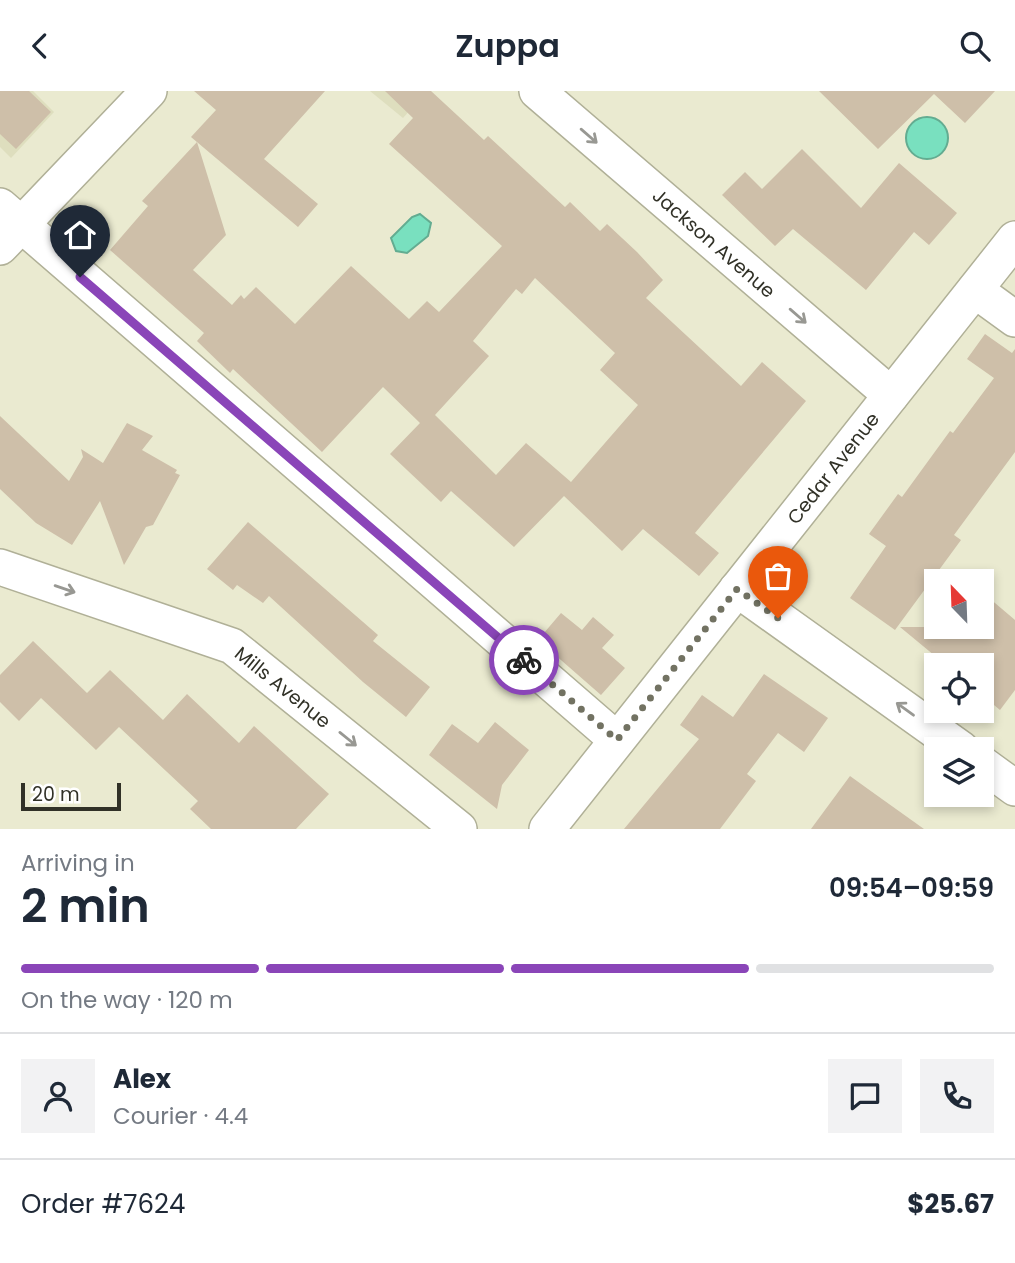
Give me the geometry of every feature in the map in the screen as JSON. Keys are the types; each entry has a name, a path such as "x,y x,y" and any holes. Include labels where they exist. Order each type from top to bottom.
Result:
{"street":[{"path":"149,91 7,226 617,740"},
{"name":"Jackson Avenue","path":"537,91 891,395"},
{"name":"Cedar Avenue","path":"547,829 1015,239"},
{"path":"975,290 1015,319"},
{"name":"Mills Avenue","path":"0,567 232,646 459,829"},
{"path":"737,589 944,737"},
{"path":"994,773 1015,788"}],"shaded area":[{"path":"0,91 33,91 54,112 11,158 0,147"},
{"path":"370,91 427,91 403,118"},
{"path":"927,117 942,123 948,138 942,153 927,159 912,153 906,138 912,123"},
{"path":"420,214 431,223 428,236 407,253 396,251 391,238 412,217"}],"building":[{"path":"0,91 29,91 51,112 16,149 0,134"},
{"path":"194,91 325,91 264,159 318,204 298,227 191,137 216,110"},
{"path":"385,91 431,91 484,140 488,136 565,207 570,202 600,231 607,224 637,252 663,280 646,298 741,386 762,362 806,401 695,533 719,553 699,576 643,529 622,551 564,496 514,547 451,491 441,502 390,454 420,423 383,387 322,452 233,369 230,373 197,341 204,333 110,250 148,206 142,201 197,142 226,235 193,270 232,305 241,295 244,299 256,287 295,324 351,266 409,319 427,301 439,312 502,246 389,144 413,118","holes":["535,278 615,353 600,370 638,405 571,482 526,443 496,475 435,415 489,356 473,341 516,289 522,294"]},
{"path":"819,91 995,91 965,123 934,94 878,149"},
{"path":"802,149 861,208 899,163 957,213 929,245 914,232 866,290 793,229 775,246 722,195 745,172 762,189"},
{"path":"985,334 1012,353 1015,349 1015,452 954,535 961,540 940,569 924,569 924,590 895,630 850,598 886,546 869,534 898,494 902,497 950,431 953,433 994,378 967,359"},
{"path":"0,416 69,481 83,457 81,449 103,463 127,423 153,436 142,450 177,470 175,473 180,475 153,525 146,527 124,565 100,501 72,545 36,523 0,489"},
{"path":"248,522 378,635 373,641 430,687 406,717 363,682 269,596 263,603 237,585 233,590 207,569"},
{"path":"994,602 1015,620 1015,690 1000,710 994,705 994,653 931,653 900,627 924,627 924,639 994,639"},
{"path":"561,613 582,630 593,617 614,635 602,648 625,668 601,695 538,640"},
{"path":"33,641 87,693 110,670 163,720 187,694 239,743 254,726 329,794 296,829 211,829 190,809 198,801 119,727 96,750 41,698 19,721 0,702 0,675"},
{"path":"764,674 828,718 804,752 778,733 747,774 756,781 720,829 624,829 699,739 680,725 702,695 733,717"},
{"path":"495,722 529,750 502,785 497,809 429,755 452,724 478,743"},
{"path":"850,776 868,789 924,829 811,829"}],"way so far":[{"path":"524,660 617,740 737,589 778,618"}],"route":[{"path":"80,277 524,660"}]}
